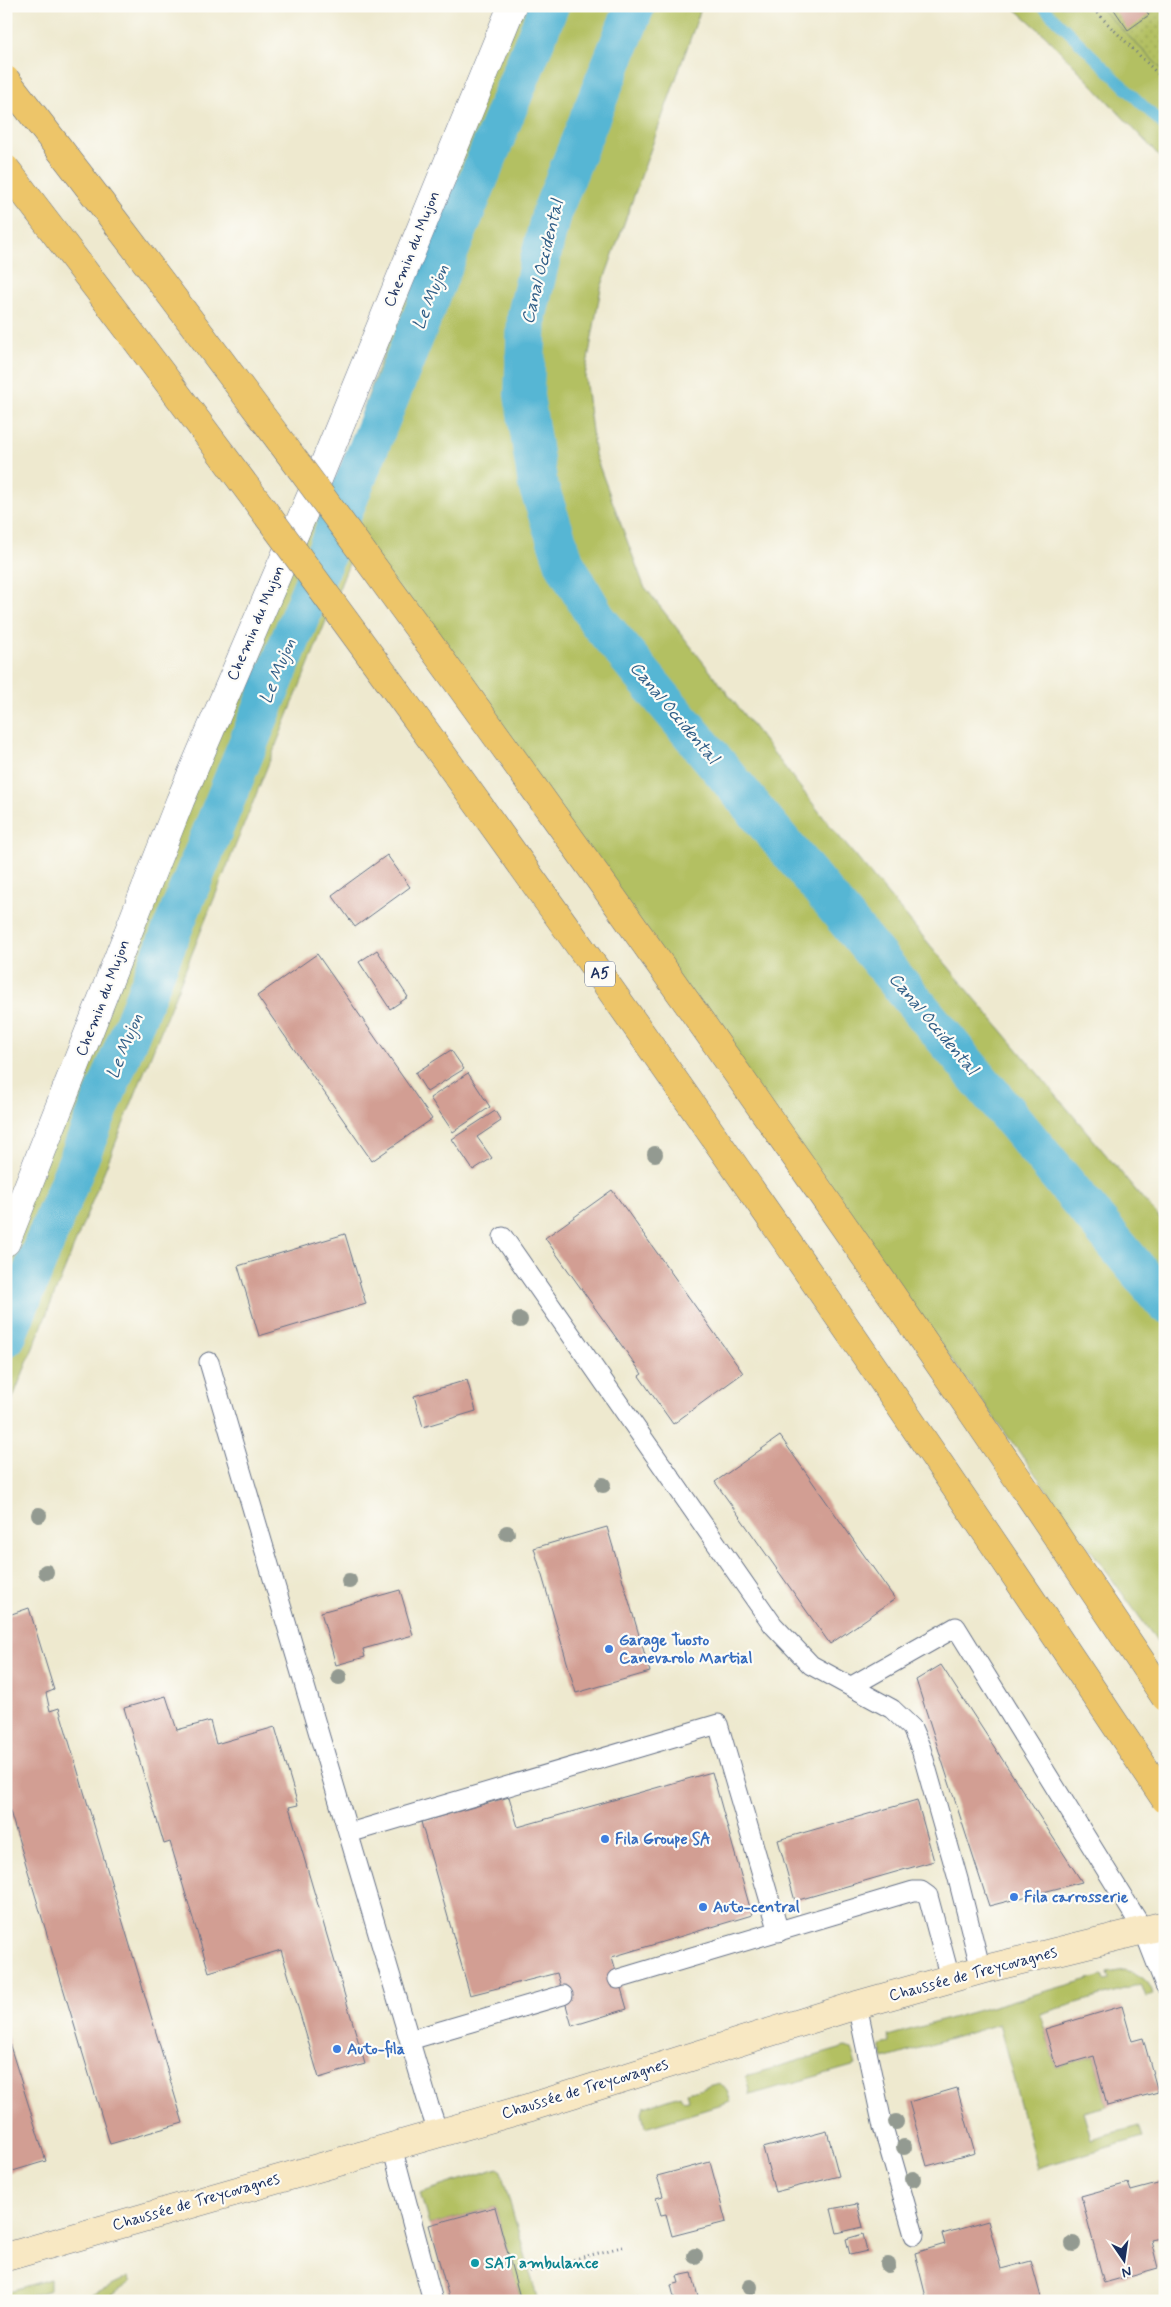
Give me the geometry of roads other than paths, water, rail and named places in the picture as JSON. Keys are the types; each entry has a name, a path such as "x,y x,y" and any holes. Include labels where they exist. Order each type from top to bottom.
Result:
{"highway":[{"path":"6,80 98,199 357,544 654,953 824,1196 1165,1696"},
{"name":"A5","path":"6,169 177,393 327,596 623,1005 908,1416 1165,1799"}],"main road":[{"name":"Chaussée de Treycovagnes","path":"6,2257 392,2147 438,2132 531,2107 857,2005 950,1978 1154,1928"}],"street":[{"name":"Chemin du Mujon","path":"6,1242 180,801 316,486 512,6"}],"lane":[{"path":"503,1237 773,1625 811,1665 892,1709 912,1728 921,1749 981,1970"},
{"path":"209,1362 438,2132"},
{"path":"852,1686 956,1627 1154,1928 1165,1985"},
{"path":"349,1833 718,1724 779,1932"},
{"path":"618,1979 913,1891 921,1891 928,1896 950,1978"},
{"path":"410,2040 563,1995"},
{"path":"857,2005 883,2128 914,2235"},
{"path":"392,2147 433,2301"}],"waterway":[{"name":"Le Mujon","path":"6,1337 549,6"},
{"name":"Canal Occidental","path":"635,6 551,214 527,315 524,395 538,485 565,564 598,621 1165,1303"},
{"path":"1042,6 1165,127"}],"place":[{"name":"Garage Tuosto Canevarolo Martial","path":"609,1649"},
{"name":"Fila Groupe SA","path":"605,1839"},
{"name":"Fila carrosserie","path":"1014,1897"},
{"name":"Auto-central","path":"703,1907"},
{"name":"Auto-fila","path":"337,2049"},
{"name":"SAT ambulance","path":"475,2263"}]}
